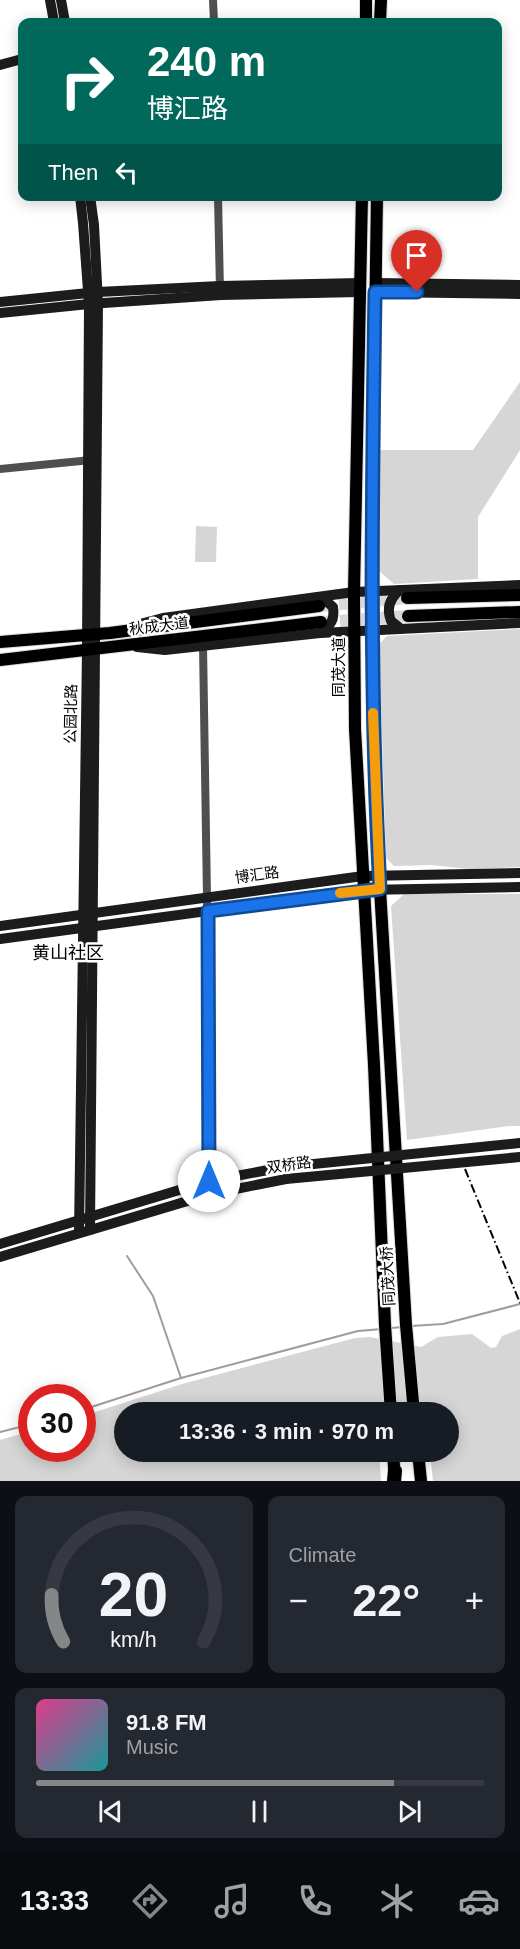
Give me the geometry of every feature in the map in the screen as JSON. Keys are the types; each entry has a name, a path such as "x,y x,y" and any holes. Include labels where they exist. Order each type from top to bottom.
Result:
{"main road":[{"path":"50,0 53,18"},
{"path":"61,0 63,18"},
{"path":"366,0 366,18"},
{"path":"380,18 381,0"},
{"path":"0,64 18,60"},
{"name":"公园北路","path":"81,201 93,298"},
{"name":"公园北路","path":"84,1232 93,298 96,267 90,201"},
{"name":"同茂大道","path":"362,201 354,592 355,729 376,1137"},
{"path":"377,201 371,630 380,889"},
{"path":"96,267 107,282 121,291"},
{"path":"375,287 520,285"},
{"path":"375,287 520,294"},
{"path":"0,313 93,298 121,291 360,288"},
{"path":"0,302 220,291"},
{"path":"318,602 354,592 403,594 520,585"},
{"path":"401,629 391,621 388,608 395,594 520,595"},
{"path":"122,646 165,650 330,626 334,617 333,607 327,601 318,602"},
{"name":"秋成大道","path":"0,642 110,633 318,602"},
{"path":"408,616 520,612"},
{"path":"321,628 354,631 520,623"},
{"name":"秋成大道","path":"0,660 122,646 321,628"},
{"name":"博汇路","path":"0,926 363,876 520,873"},
{"name":"博汇路","path":"0,939 364,890 520,887"},
{"name":"同茂大桥","path":"380,889 406,1324 413,1402"},
{"name":"同茂大桥","path":"376,1137 390,1402"},
{"name":"双桥路","path":"0,1244 209,1181 284,1167 520,1143"},
{"name":"双桥路","path":"0,1257 211,1194 286,1179 520,1157"},
{"path":"394,1462 395,1478"},
{"path":"419,1462 421,1481"}],"street":[{"path":"213,0 214,18"},
{"path":"218,201 220,291"},
{"path":"0,469 92,459"},
{"path":"203,645 208,911 209,1181"}],"shaded area":[{"path":"520,382 520,450 478,517 478,579 394,584 379,571 379,450 473,450"},
{"path":"196,526 217,527 216,562 195,562"},
{"path":"520,629 520,867 468,869 432,865 394,866 386,858 379,644 387,636"},
{"path":"404,894 520,894 520,1126 407,1140 391,906"},
{"path":"520,1329 520,1481 433,1481 431,1462 459,1462 459,1402 126,1402 182,1384 355,1338 370,1337 421,1347 438,1337 472,1334 491,1348 496,1347 502,1336"},
{"path":"114,1406 114,1462 380,1462 381,1481 0,1481 0,1440 18,1435 18,1462 96,1462 96,1412"}],"waterway":[{"path":"127,1256 153,1296 181,1378"},
{"path":"411,1326 443,1324 520,1304"},
{"path":"391,1328 403,1327"},
{"path":"96,1405 181,1378 358,1331 382,1329"},
{"path":"0,1432 18,1428"}],"tunnel":[{"path":"321,606 407,598"},
{"path":"322,622 408,616"}],"railway":[{"path":"465,1169 520,1303"}],"slow traffic":[{"path":"340,893 380,889 373,713"}],"district":[{"name":"黄山社区","path":"68,953"}],"route":[{"path":"209,1181 208,911 380,889 371,630 375,292 417,292"}]}
